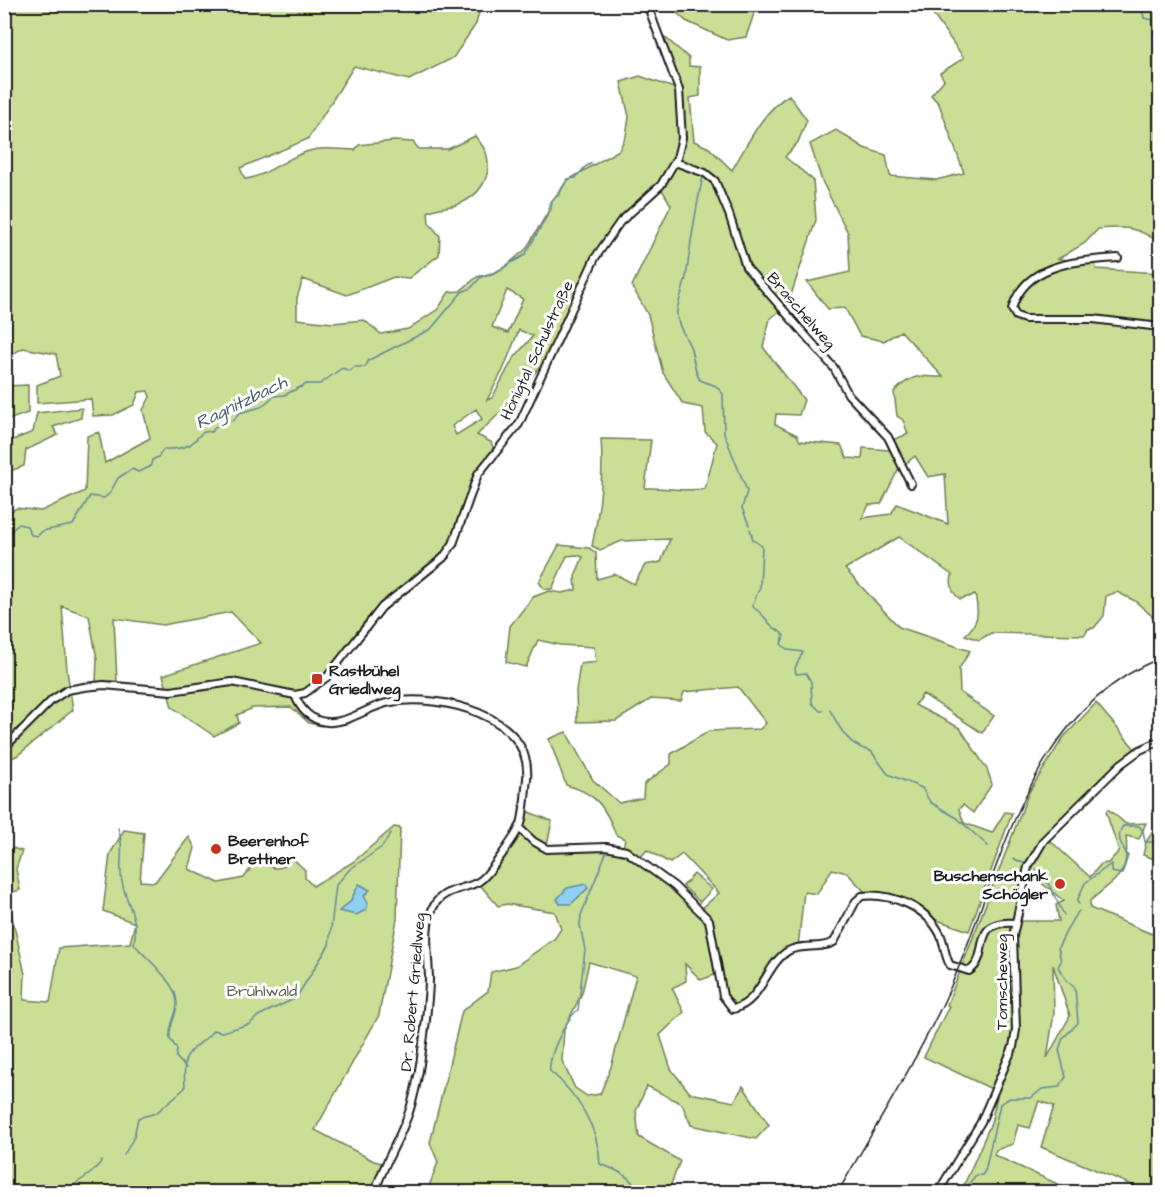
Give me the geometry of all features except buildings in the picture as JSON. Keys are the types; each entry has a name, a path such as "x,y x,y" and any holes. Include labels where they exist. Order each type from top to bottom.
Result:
{"street":[{"name":"Hönigtal Schulstraße","path":"295,695 308,691 327,677 372,618 433,567 451,548 478,474 519,424 595,258 611,232 627,214 661,185 675,162 682,138 679,90 647,4"},
{"name":"Braschelweg","path":"675,162 705,173 715,181 729,214 746,267 834,368 848,394 888,437 911,484"},
{"path":"1118,258 1063,264 1042,271 1015,298 1012,309 1016,316 1025,319 1093,319 1161,327"},
{"path":"4,748 52,700 67,690 104,685 171,691 232,682 295,695 297,703 311,718 325,722 338,722 390,702 459,705 489,717 507,731 525,762 527,773 525,802 519,828 533,841 548,849 606,847 626,851 674,886 709,920 723,996 733,1009 741,1007 750,999 787,952 834,942 856,901 862,896 900,900 918,910 940,934 950,965 964,971 973,969 976,964 982,940 988,930 999,922 1015,922"},
{"name":"Tomscheweg","path":"938,1192 981,1122 1013,1047 1016,1030 1012,977 1015,922 1028,867 1044,840 1121,764 1140,750 1161,741"},
{"name":"Dr. Robert Griedlweg","path":"375,1192 410,1110 419,1072 429,980 427,944 433,909 444,894 480,881 519,828"}],"green space":[{"path":"5,5 481,5 476,24 453,58 409,80 354,66 308,139 240,168 245,179 262,174 295,156 313,150 355,150 359,145 393,141 413,142 419,149 448,149 475,136 486,153 488,172 478,191 459,204 428,212 429,223 440,236 439,255 409,278 394,277 347,295 303,279 297,298 297,319 333,323 364,320 381,334 408,329 438,309 449,292 460,291 477,277 500,271 526,249 548,212 550,203 568,180 619,150 626,136 629,117 621,82 640,76 674,88 680,87 661,34 689,58 689,66 700,67 700,96 690,98 694,141 709,148 732,170 763,119 789,95 807,120 798,142 785,157 813,180 816,220 788,304 770,319 763,347 804,400 799,415 776,414 775,424 797,435 800,441 841,445 847,458 862,459 863,448 889,450 892,440 908,434 903,420 897,416 894,392 912,378 943,377 901,331 884,341 860,336 845,308 828,309 807,282 850,272 848,233 822,181 810,144 836,130 864,148 886,155 890,176 936,180 964,173 939,104 931,95 944,80 940,73 964,58 926,5 1160,5 1160,243 1145,233 1131,229 1098,229 1085,243 1058,259 1095,262 1096,269 1160,273 1160,623 1135,601 1117,592 1106,596 1104,616 1094,628 1088,629 1085,635 991,633 979,640 965,635 977,617 975,595 960,599 952,588 952,575 899,537 845,569 899,627 970,651 959,669 960,692 994,716 982,733 923,694 915,705 960,728 987,769 992,784 973,813 963,805 959,809 964,823 992,833 1005,812 1012,813 969,931 931,918 900,898 865,892 847,873 832,869 817,894 804,892 798,947 787,952 741,1007 727,1004 720,973 701,980 685,964 686,981 672,988 684,1012 660,1035 671,1069 690,1093 734,1102 743,1086 769,1125 756,1139 691,1125 682,1104 647,1086 636,1111 639,1137 680,1161 668,1192 427,1192 438,1162 430,1143 462,1011 488,991 491,972 516,966 555,938 561,929 555,912 507,904 498,906 480,885 516,837 526,811 552,821 546,851 623,848 625,839 616,835 608,816 598,802 585,792 566,785 549,739 566,732 593,780 619,803 643,798 644,784 671,764 671,754 709,731 760,729 766,723 738,687 684,692 681,701 651,699 616,721 577,722 576,691 580,664 596,662 594,647 560,645 538,640 526,667 506,662 510,626 533,597 549,591 562,593 576,590 575,576 583,557 577,555 567,556 552,589 544,589 539,582 559,545 589,548 596,553 597,579 615,574 634,584 645,565 661,562 670,539 622,541 600,550 592,546 601,493 601,439 651,440 645,488 705,489 717,443 705,432 703,408 683,404 663,373 648,315 632,286 671,205 658,183 634,206 604,243 542,368 538,369 507,406 477,435 491,442 494,450 475,474 461,511 449,558 417,584 410,581 386,599 366,620 329,670 310,686 290,697 313,715 323,718 322,726 309,723 291,707 253,708 237,715 239,723 214,736 172,707 163,675 261,643 231,612 163,625 114,618 117,681 96,682 97,659 89,616 62,606 73,710 18,755 5,761 5,514 17,508 41,511 85,491 87,436 99,432 105,463 150,438 143,410 150,397 148,391 139,392 134,405 113,415 93,416 91,399 37,403 37,385 60,376 56,354 23,348 5,358","holes":["507,290 523,299 508,333 492,327","519,330 533,336 513,359 492,398 487,400 503,370","476,409 482,419 456,435 452,426","915,456 928,477 945,474 948,524 897,504 891,514 862,518 869,505 881,504 898,470","647,850 670,863 682,854 719,893 700,910 639,859","589,962 636,976 611,1067 600,1094 587,1096 575,1088 562,1061 564,1029 582,993"]},
{"path":"668,5 757,5 746,37 727,40 686,21"},
{"path":"28,385 28,413 5,421 5,386"},
{"path":"82,408 81,418 53,427 58,435 26,450 24,466 5,473 5,443 33,432 37,413"},
{"path":"1096,703 1135,749 1104,775 1045,836 1090,877 1101,864 1108,863 1119,851 1106,812 1108,809 1126,824 1146,823 1139,839 1126,836 1126,860 1120,874 1090,901 1090,908 1152,934 1160,924 1160,1192 1148,1192 1041,1147 1054,1106 1039,1101 1030,1128 1018,1125 1013,1144 996,1150 994,1155 1075,1192 961,1192 991,1123 998,1092 924,1057 949,1006 947,1005 1029,792 1063,738","holes":["1030,874 1064,901 1056,905 1059,921 1021,921","1053,965 1070,1016 1047,1058 1054,1013"]},
{"path":"1160,821 1160,848 1157,851 1160,854 1160,861 1143,855 1146,842"},
{"name":"Brühlwald","path":"394,827 400,828 397,919 379,1015 315,1130 374,1161 387,1164 375,1192 5,1192 4,861 12,848 22,851 16,869 20,890 7,894 25,974 24,1000 50,1002 59,948 130,943 135,923 103,911 110,854 124,830 144,833 140,881 155,882 189,837 195,848 189,869 219,883 244,878 257,859 270,867 284,866 289,855 305,870 305,878 313,886 353,862"},
{"path":"694,874 712,889 700,902 683,886"}],"water":[{"path":"359,884 370,890 364,896 368,903 366,910 356,915 339,911 350,902"},
{"path":"586,884 588,888 571,904 560,904 557,899 567,888"}],"waterway":[{"path":"1141,4 1144,18 1153,20 1154,34 1160,34"},
{"name":"Ragnitzbach","path":"4,539 18,524 27,526 31,535 38,536 42,531 73,525 90,496 104,498 110,493 118,478 132,469 138,472 150,467 152,460 158,457 164,449 189,445 202,433 212,432 215,427 234,420 239,413 261,407 274,396 284,395 307,384 320,384 342,368 350,371 354,367 365,367 369,360 431,329 462,292 471,288 481,277 490,275 525,255 551,209 552,200 559,195 567,179 576,178 585,167 592,163"},
{"path":"703,176 677,315 679,325 691,349 700,380 716,386 723,394 724,433 747,491 742,508 749,525"},
{"path":"750,529 753,540 762,546 760,587 752,606 784,636 781,644 788,650 803,652 795,668 796,674 806,673 811,682 812,703 823,711"},
{"path":"830,710 846,736 856,745 871,751 888,774 922,788 930,802 957,818 988,846"},
{"path":"1079,904 1077,901 1085,883 1111,864 1111,872 1122,874 1128,856 1119,838 1123,826 1139,826 1143,831 1145,842 1155,842 1160,830"},
{"path":"118,828 122,884 135,924 134,944 167,979 176,995 177,1008 170,1030 170,1039 177,1049 176,1057 186,1068"},
{"path":"124,1155 134,1137 138,1118 156,1113 185,1088 186,1058 213,1030 222,1032 250,1024 258,1016 296,998 329,945 336,885 350,869 382,847 391,833"},
{"path":"606,853 581,915 580,925 585,950 578,1010 568,1021 559,1038 552,1056 550,1071 569,1090 585,1113 596,1138 600,1164 623,1174 639,1192"},
{"path":"1013,858 1025,864"},
{"path":"1036,869 1046,879 1064,915"},
{"path":"978,1192 979,1190 966,1187 976,1175 982,1175 985,1171 1000,1104 1010,1098 1031,1098 1042,1089 1059,1087 1066,1077 1059,1050 1063,1038 1078,1023 1075,988 1067,981 1058,967 1061,961 1058,947 1079,911"},
{"path":"64,1192 91,1173 102,1161"}],"railway":[{"path":"838,1192 936,1019 967,946 1003,849 1023,802 1047,757 1077,717 1114,684 1160,658"}],"place":[{"name":"Rastbühel Griedlweg","path":"317,679"},
{"name":"Beerenhof Brettner","path":"216,849"},
{"name":"Buschenschank Schögler","path":"1060,884"}]}
